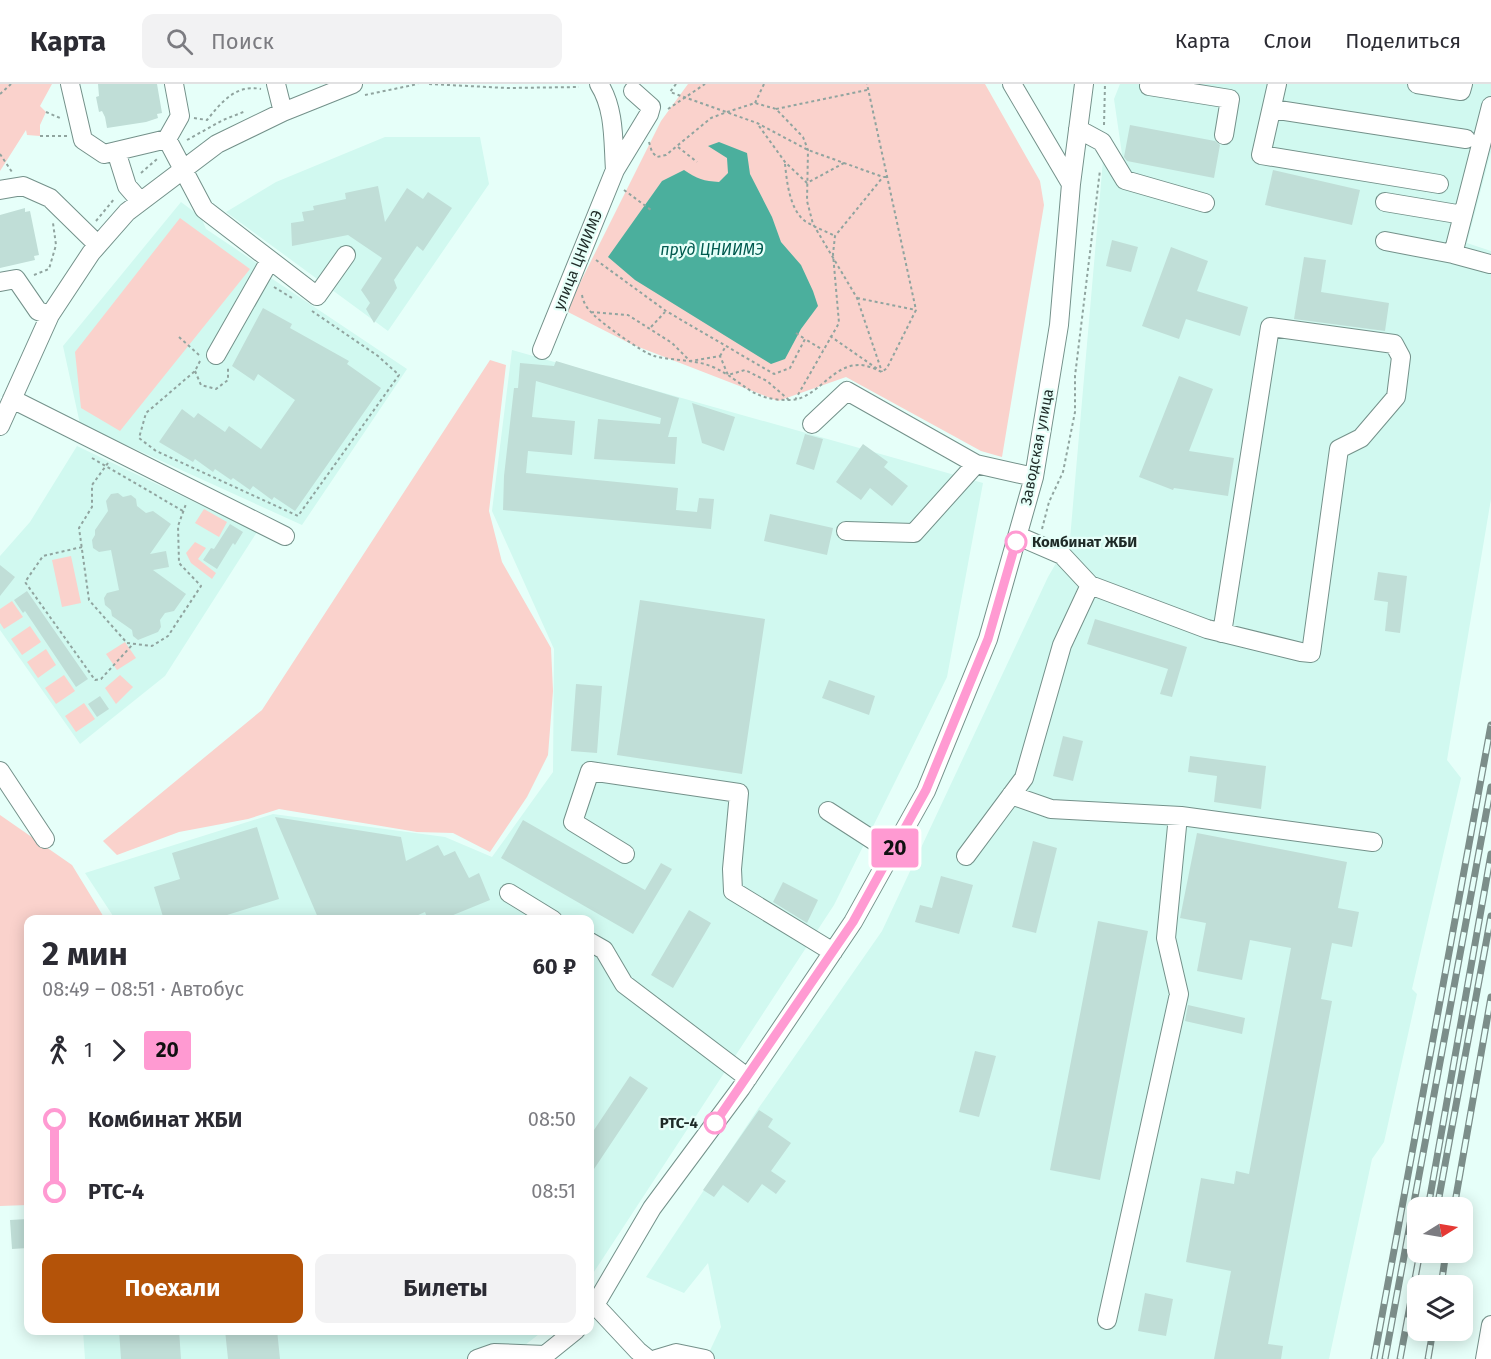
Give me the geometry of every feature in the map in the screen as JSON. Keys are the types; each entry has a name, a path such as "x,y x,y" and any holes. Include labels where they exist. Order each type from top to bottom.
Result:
{"street":[{"path":"70,84 83,140 104,154 167,139 180,116 174,84"},
{"name":"улица ЦНИИМЭ","path":"599,84 611,109 615,170"},
{"path":"1012,84 1071,184"},
{"name":"Заводская улица","path":"594,1303 652,1208 748,1078 833,952 893,853 926,790 988,639 1034,477 1059,325 1071,184 1084,84"},
{"path":"1150,84 1149,86 1230,99 1224,135"},
{"path":"1277,84 1261,155 1438,184"},
{"path":"1417,84 1461,91 1463,84"},
{"path":"611,125 635,87"},
{"name":"улица ЦНИИМЭ","path":"542,350 615,170 649,114 651,106 635,87"},
{"path":"0,424 50,315 98,245 140,201 279,98 355,90"},
{"path":"1453,254 1491,106"},
{"path":"1272,109 1466,139"},
{"path":"1078,129 1102,142 1125,180 1205,203"},
{"path":"167,139 181,170 204,208 317,296 346,255"},
{"path":"116,151 127,186 140,201"},
{"path":"0,190 23,186 50,198 98,245"},
{"path":"1385,202 1463,215"},
{"path":"1385,241 1453,254 1490,264"},
{"path":"216,355 270,260"},
{"path":"9,282 38,311 50,315"},
{"path":"1018,536 1062,555 1090,585 1222,633 1311,653 1339,449 1361,438 1396,397 1401,357 1394,344 1270,327 1222,633"},
{"path":"812,424 847,391 976,464 1034,477"},
{"path":"12,399 111,460 194,492 285,536"},
{"path":"846,531 914,533 976,464"},
{"path":"966,856 1024,778 1062,645 1090,585"},
{"path":"0,771 45,839"},
{"path":"625,854 573,822 590,771 739,793 732,869 733,891 833,952"},
{"path":"1011,795 1051,809 1178,816 1373,842"},
{"path":"828,811 893,853"},
{"path":"1107,1320 1179,994 1166,938 1178,816"},
{"path":"509,893 545,915"},
{"path":"594,944 604,950 624,984 748,1078"},
{"name":"Заводская улица","path":"594,1311 648,1359"},
{"path":"1485,1359 1491,1325"},
{"path":"477,1359 494,1353 543,1357 570,1335"},
{"path":"656,1359 676,1353 705,1359"}],"path":[{"path":"0,94 11,84"},
{"path":"355,90 418,84"},
{"path":"429,84 507,88 579,87"},
{"path":"676,84 670,93 757,123 808,150 887,177"},
{"path":"664,113 705,84"},
{"path":"755,103 764,84"},
{"path":"867,84 915,310 887,368 882,372"},
{"path":"1042,529 1049,502 1064,472 1075,412 1075,376 1102,142 1104,84"},
{"path":"180,116 207,120 223,98 237,88 255,86 279,98"},
{"path":"644,150 649,140 652,152 657,157 678,147 711,118 755,103 776,109 868,90"},
{"path":"776,109 803,137 808,150 807,201 813,224 833,254 857,298 882,372"},
{"path":"757,123 785,162 807,183"},
{"path":"40,136 73,136 81,132"},
{"path":"678,147 697,162"},
{"path":"0,154 23,186"},
{"path":"785,162 787,184 796,211 810,224 835,236"},
{"path":"807,183 845,163"},
{"path":"795,400 839,323 833,254 835,236 883,177"},
{"path":"624,190 651,210"},
{"path":"9,282 49,269 56,245 50,198"},
{"path":"592,256 666,311 774,374 790,368 805,339"},
{"path":"260,277 296,301"},
{"path":"582,292 582,298 591,312 651,356 711,366 728,375 744,389 765,398 795,400 849,366 861,365 882,372"},
{"path":"857,298 915,310"},
{"path":"179,337 202,358 195,371 146,413 139,438 156,452 298,516 399,375 378,356 306,308"},
{"path":"651,327 666,311"},
{"path":"591,312 628,315 651,327 690,361"},
{"path":"796,333 823,350"},
{"path":"830,336 882,372"},
{"path":"690,361 720,356 726,346"},
{"path":"195,371 201,385 216,389 228,380 228,364 216,355"},
{"path":"720,356 728,375"},
{"path":"728,375 745,370 767,381 789,400"},
{"path":"86,455 111,460 183,511"},
{"path":"111,460 92,485 92,507 79,528 89,600 127,643 152,646 168,636 201,586 179,563 178,526 183,511 194,492"},
{"path":"82,547 43,556 25,582 95,680 101,680 134,644"}],"shaded area":[{"path":"0,84 52,84 40,106 46,112 40,125 40,136 27,135 26,130 0,171"},
{"path":"688,84 985,84 1040,181 1044,205 1002,457 981,451 846,377 778,401 631,344 566,311 661,121"},
{"path":"1120,84 1491,84 1491,151 1467,243 1491,251 1491,499 1447,760 1461,778 1412,989 1417,994 1384,1142 1372,1159 1329,1359 706,1359 721,1327 708,1263 684,1293 646,1277 760,1106 882,931 1048,577 1070,539 1104,149 1124,168 1114,99"},
{"path":"385,137 480,137 489,184 388,331 226,212 276,182"},
{"path":"181,202 201,217 206,229 258,264 259,270 407,369 302,525 80,424 63,346"},
{"path":"180,218 250,269 120,431 81,408 75,352"},
{"path":"512,350 983,483 947,677 834,905 594,1272 594,915 112,915 85,873 273,814 445,837 492,857 553,772 554,649 492,511"},
{"path":"490,360 506,365 489,511 502,562 551,648 553,691 548,755 527,797 490,852 453,833 417,832 279,809 248,819 179,832 117,855 103,841 262,710"},
{"path":"77,446 257,532 165,676 80,744 0,630 0,556 30,522"},
{"path":"204,509 227,522 219,537 195,523"},
{"path":"195,542 206,548 198,559 216,573 212,579 191,563 186,553"},
{"path":"71,556 81,603 62,607 52,560"},
{"path":"12,601 23,617 4,629 0,623 0,609"},
{"path":"30,626 41,642 22,655 11,639"},
{"path":"125,642 136,658 117,670 106,654"},
{"path":"46,649 56,665 38,678 27,662"},
{"path":"64,675 75,691 56,704 45,688"},
{"path":"120,675 133,687 116,704 105,688"},
{"path":"84,703 95,719 76,732 65,716"},
{"path":"0,815 72,865 103,915 24,915 24,1205 0,1206"},
{"path":"83,1335 538,1335 507,1359 85,1359"}],"water":[{"name":"пруд ЦНИИМЭ","path":"719,142 747,153 750,174 772,217 781,242 801,265 818,306 801,329 785,359 771,364 635,280 608,257 662,181 684,170 701,179 719,182 728,173 727,158 708,146"}],"building":[{"path":"98,84 157,84 162,113 157,114 158,118 146,122 107,128 102,111 99,112 96,97 99,96"},
{"path":"1130,125 1215,141 1220,145 1214,178 1127,161 1124,157"},
{"path":"1273,170 1360,190 1352,225 1265,205"},
{"path":"378,186 385,222 407,188 423,199 428,192 452,208 423,251 417,246 394,280 397,288 374,323 366,309 370,303 361,290 382,258 348,235 292,246 291,223 304,221 302,212 314,210 313,206 346,199 345,193"},
{"path":"25,208 25,212 30,211 39,255 34,256 35,260 0,268 0,215"},
{"path":"1112,240 1138,247 1131,272 1106,266"},
{"path":"1171,247 1208,261 1197,291 1248,307 1240,336 1186,319 1179,339 1142,326"},
{"path":"1304,257 1326,260 1321,292 1389,303 1385,331 1294,319"},
{"path":"263,308 292,324 290,328 349,361 347,364 381,388 295,511 274,497 272,500 253,486 250,490 233,478 231,480 215,469 213,472 195,459 193,462 159,442 182,409 194,418 198,413 225,432 229,426 261,449 295,400 258,374 254,381 232,366"},
{"path":"556,361 679,398 668,437 677,437 675,464 594,459 598,419 660,424 661,418 536,381 532,417 575,421 572,455 528,451 526,473 678,488 676,510 697,512 699,498 714,499 711,529 503,510 504,476 514,388 518,388 520,363 554,366"},
{"path":"1179,376 1213,389 1189,451 1234,458 1228,496 1174,488 1173,490 1139,477"},
{"path":"692,403 735,417 724,451 702,443"},
{"path":"805,434 823,439 814,470 796,464"},
{"path":"863,444 888,462 884,467 908,486 892,506 870,488 861,500 836,482"},
{"path":"118,493 123,497 131,495 136,499 137,506 146,513 153,511 171,524 150,554 166,551 169,567 153,570 186,594 174,611 165,613 160,620 161,627 158,632 138,640 133,636 132,630 112,616 111,610 105,605 104,598 107,593 119,590 111,550 99,552 93,548 92,540 95,530 108,511 106,501 111,494"},
{"path":"770,514 833,528 827,555 764,541"},
{"path":"230,524 243,532 235,545 233,543 217,569 203,560 211,548 214,549"},
{"path":"0,565 15,577 0,596"},
{"path":"1378,572 1407,576 1400,633 1385,631 1388,602 1374,600"},
{"path":"27,591 88,679 76,687 25,611 23,613 14,600"},
{"path":"640,600 765,619 742,774 617,755"},
{"path":"1095,619 1187,647 1172,697 1160,694 1168,669 1087,644"},
{"path":"829,680 875,696 869,715 822,698"},
{"path":"576,684 602,686 597,753 571,751"},
{"path":"100,696 109,709 97,717 88,704"},
{"path":"1063,736 1083,741 1073,781 1053,776"},
{"path":"1190,756 1266,766 1261,809 1214,802 1217,776 1188,772"},
{"path":"275,817 401,837 406,861 438,845 444,856 455,851 469,878 479,873 490,900 453,915 426,915 425,912 418,915 317,915"},
{"path":"523,820 645,890 661,863 672,869 633,934 501,858"},
{"path":"257,827 279,899 227,915 162,915 154,887 180,879 172,853"},
{"path":"1197,833 1347,862 1338,908 1359,912 1352,947 1332,943 1321,999 1332,1001 1268,1344 1283,1346 1281,1359 1214,1359 1231,1271 1186,1262 1201,1178 1234,1184 1236,1171 1249,1174 1291,948 1250,940 1242,980 1197,971 1206,923 1180,918"},
{"path":"1033,841 1057,848 1036,933 1012,927"},
{"path":"941,876 973,885 959,934 915,922 920,905 932,908"},
{"path":"783,882 818,900 807,923 773,902"},
{"path":"689,910 711,923 673,988 651,975"},
{"path":"1098,921 1148,931 1100,1180 1050,1170"},
{"path":"1188,1005 1245,1018 1242,1034 1185,1021"},
{"path":"975,1051 996,1056 979,1117 959,1112"},
{"path":"630,1076 648,1088 594,1169 594,1130"},
{"path":"759,1110 773,1119 768,1127 791,1143 771,1171 786,1181 776,1194 762,1184 748,1203 723,1185 714,1197 703,1190"},
{"path":"24,1219 24,1248 12,1249 10,1220"},
{"path":"1145,1293 1173,1299 1166,1336 1138,1331"},
{"path":"119,1335 179,1335 181,1359 121,1359"},
{"path":"226,1335 278,1335 280,1359 228,1359"}],"railway":[{"path":"1374,1359 1491,725"},
{"path":"1385,1359 1491,787"},
{"path":"1430,1197 1491,854"},
{"path":"1439,1197 1491,916"},
{"path":"1456,1197 1491,997"},
{"path":"1400,1359 1418,1263"},
{"path":"1443,1275 1444,1263"},
{"path":"1428,1359 1431,1341"}],"bus line":[{"name":"20","path":"715,1123 853,922 926,790 988,639 1016,542"}],"place":[{"name":"Комбинат ЖБИ","path":"1016,542"},
{"name":"РТС-4","path":"715,1123"}]}
